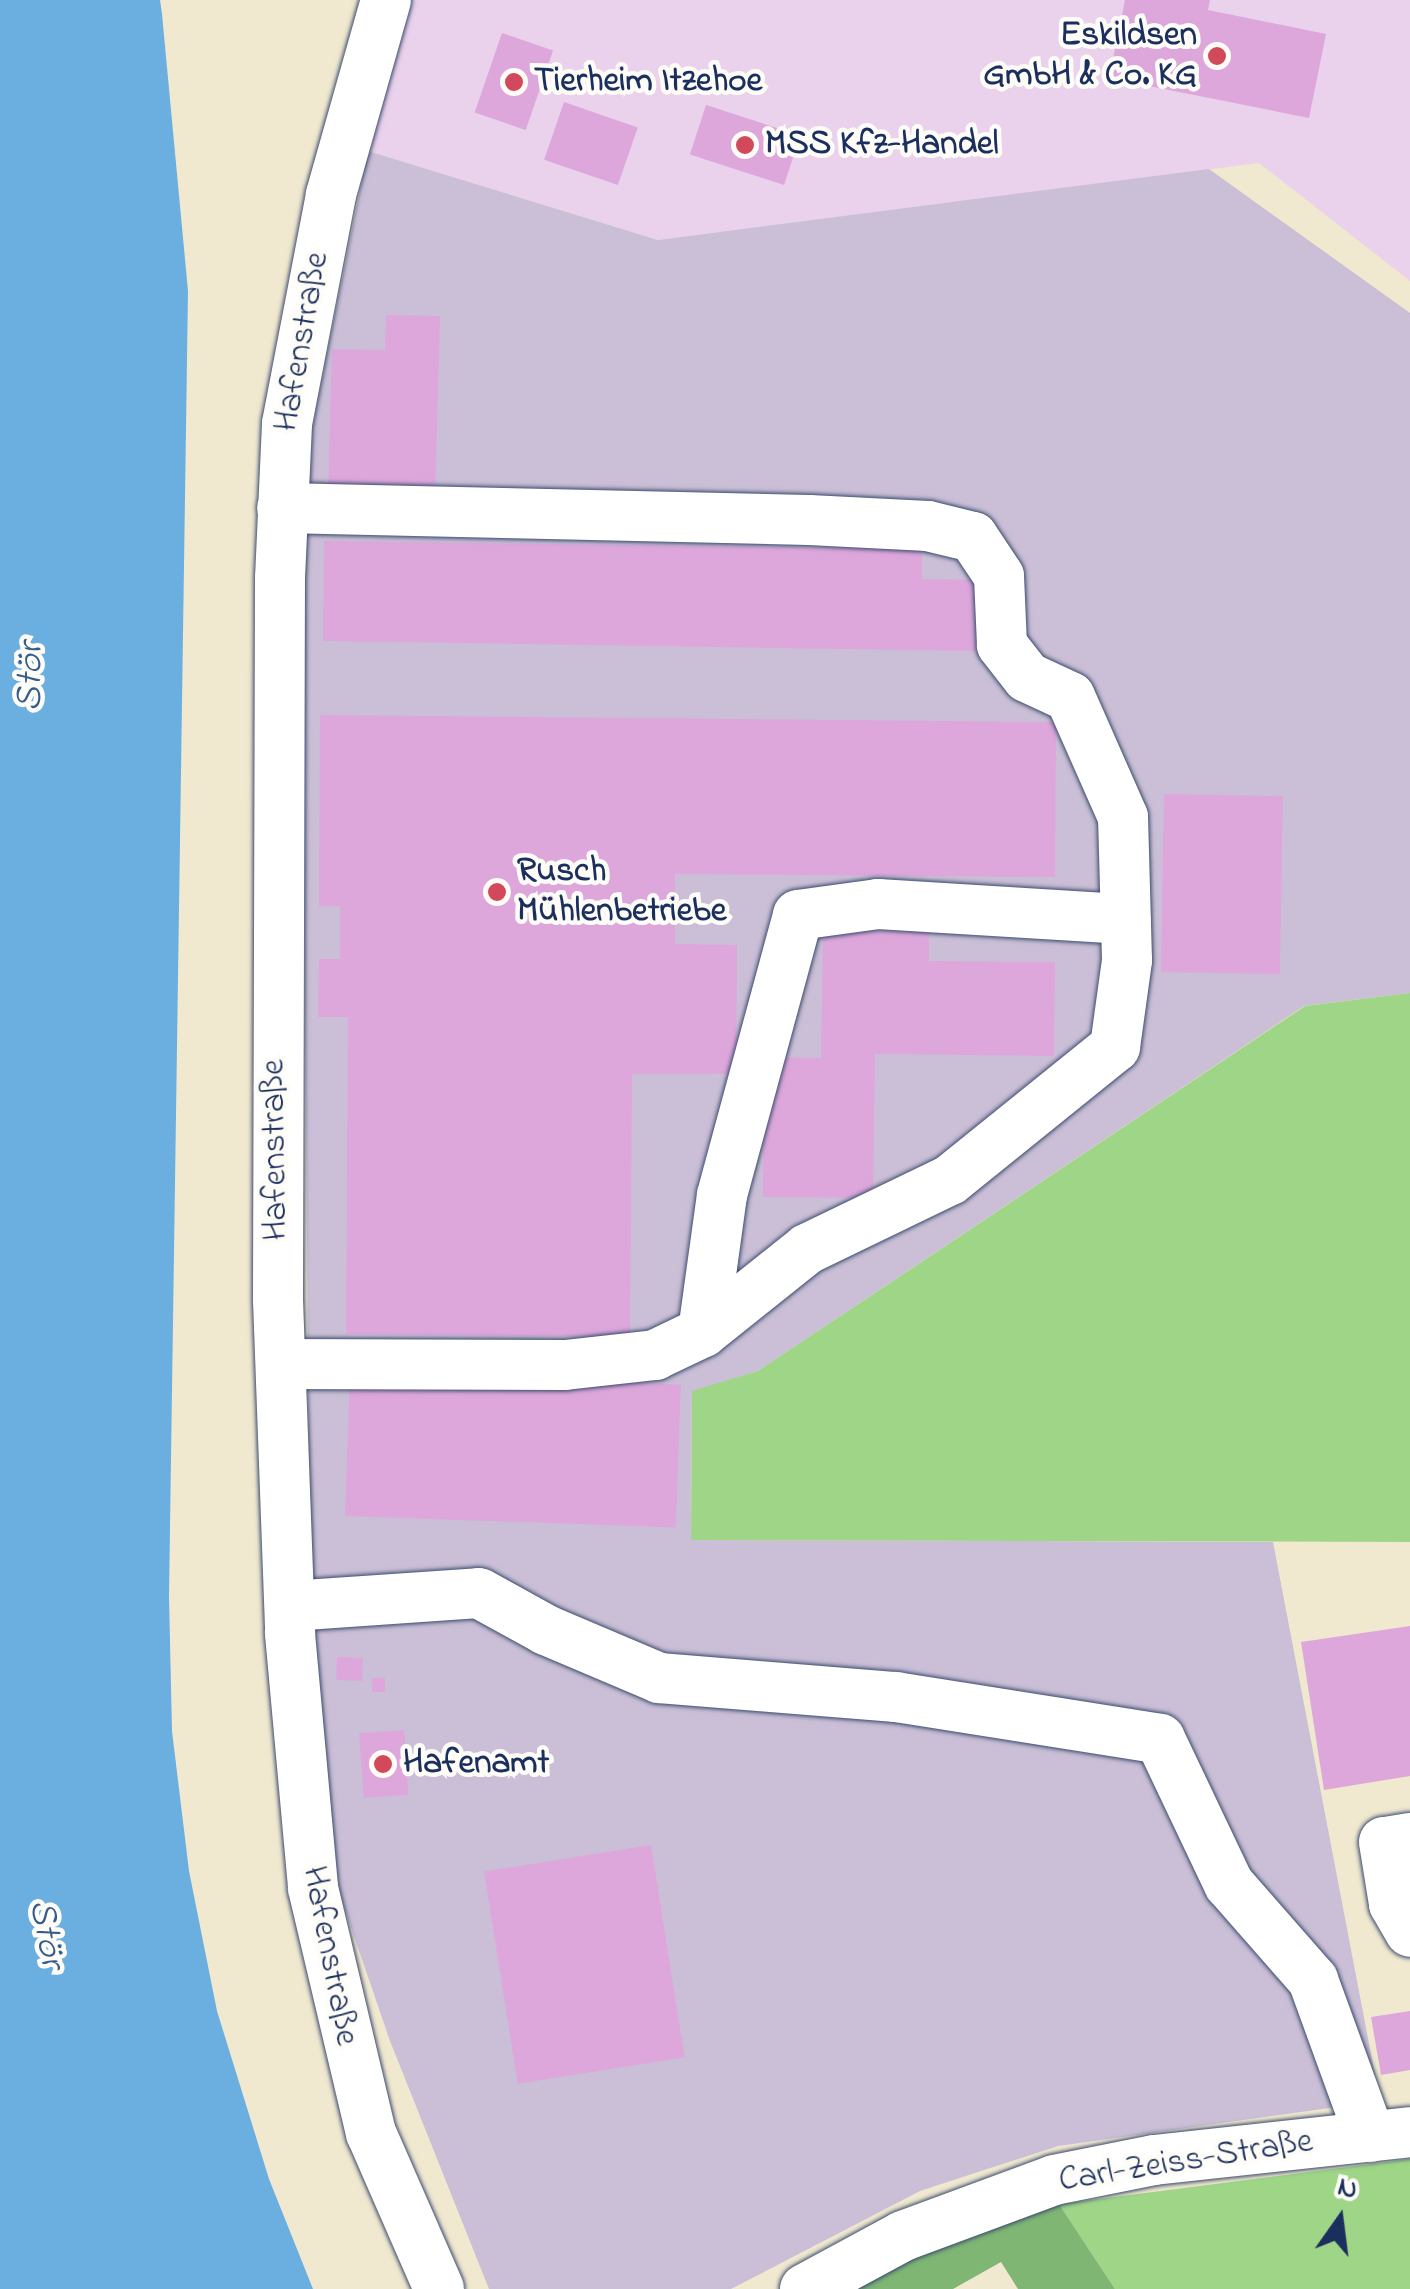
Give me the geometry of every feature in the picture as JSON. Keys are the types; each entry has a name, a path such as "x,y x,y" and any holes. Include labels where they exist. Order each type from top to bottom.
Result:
{"street":[{"name":"Hafenstraße","path":"386,0 298,342 282,508 275,1046 281,1364 290,1606 303,1806 322,1948 371,2133 439,2289"},
{"path":"281,1364 565,1364 656,1355 703,1332 808,1249 950,1180 1115,1047 1126,919 1123,817 1096,747 1070,697 1026,677 1002,645 998,576 973,537 928,526 829,521 282,508"},
{"path":"703,1332 726,1178 798,915 878,904 1126,919"},
{"path":"290,1606 479,1593 546,1630 658,1678 896,1697 1160,1739 1229,1884 1313,1980 1390,2134"},
{"path":"1410,1838 1384,1842 1394,1904 1410,1932"},
{"name":"Carl-Zeiss-Straße","path":"805,2289 903,2236 1054,2180 1154,2160 1390,2134"}],"shaded area":[{"path":"411,0 1410,0 1410,281 1259,163 658,240 368,151"},
{"path":"368,151 658,240 1209,169 1410,313 1410,993 1304,1006 758,1371 692,1392 691,1540 1273,1542 1380,2101 1058,2146 920,2191 731,2289 489,2289 390,2041 332,1872 310,1617 302,610 312,428"}],"green space":[{"path":"1410,993 1410,1542 691,1540 692,1391 758,1371 1305,1006"},
{"path":"1410,2159 1410,2289 1115,2289 1059,2204"},
{"path":"1059,2204 1115,2289 1018,2289 1001,2262 953,2289 847,2289 943,2243"}],"water":[{"name":"Stör","path":"0,0 160,0 162,14 188,291 169,1597 172,1731 189,1871 217,2011 269,2179 313,2289 0,2289"}],"building":[{"name":"Eskildsen GmbH & Co. KG","path":"1125,0 1210,0 1208,10 1326,34 1309,118 1109,78"},
{"name":"Tierheim Itzehoe","path":"502,33 553,51 526,130 475,112"},
{"path":"564,102 638,127 618,185 544,160"},
{"name":"MSS Kfz-Handel","path":"706,105 800,136 784,185 690,154"},
{"path":"386,315 440,316 435,496 328,492 332,349 385,350"},
{"path":"324,541 922,549 922,579 978,580 977,651 323,641"},
{"name":"Rusch Mühlenbetriebe","path":"320,715 1056,722 1055,877 675,874 675,944 737,945 736,1074 632,1074 630,1337 346,1334 348,1017 318,1017 319,959 340,959 340,906 319,906"},
{"path":"1164,794 1283,796 1280,974 1161,972"},
{"path":"823,930 929,932 929,961 1055,962 1054,1056 875,1054 873,1198 763,1197 764,1057 821,1058"},
{"path":"350,1373 681,1385 676,1527 345,1516"},
{"path":"1410,1626 1410,1776 1324,1790 1301,1642"},
{"path":"337,1657 363,1658 362,1681 336,1680"},
{"path":"372,1678 385,1678 385,1692 372,1692"},
{"name":"Hafenamt","path":"404,1730 409,1795 364,1798 359,1733"},
{"path":"651,1845 685,2057 518,2084 484,1871"},
{"path":"1410,2011 1410,2070 1381,2075 1371,2017"}],"place":[{"name":"Eskildsen GmbH & Co. KG","path":"1217,56"},
{"name":"Tierheim Itzehoe","path":"514,82"},
{"name":"MSS Kfz-Handel","path":"745,145"},
{"name":"Rusch Mühlenbetriebe","path":"497,892"},
{"name":"Hafenamt","path":"383,1764"}]}
